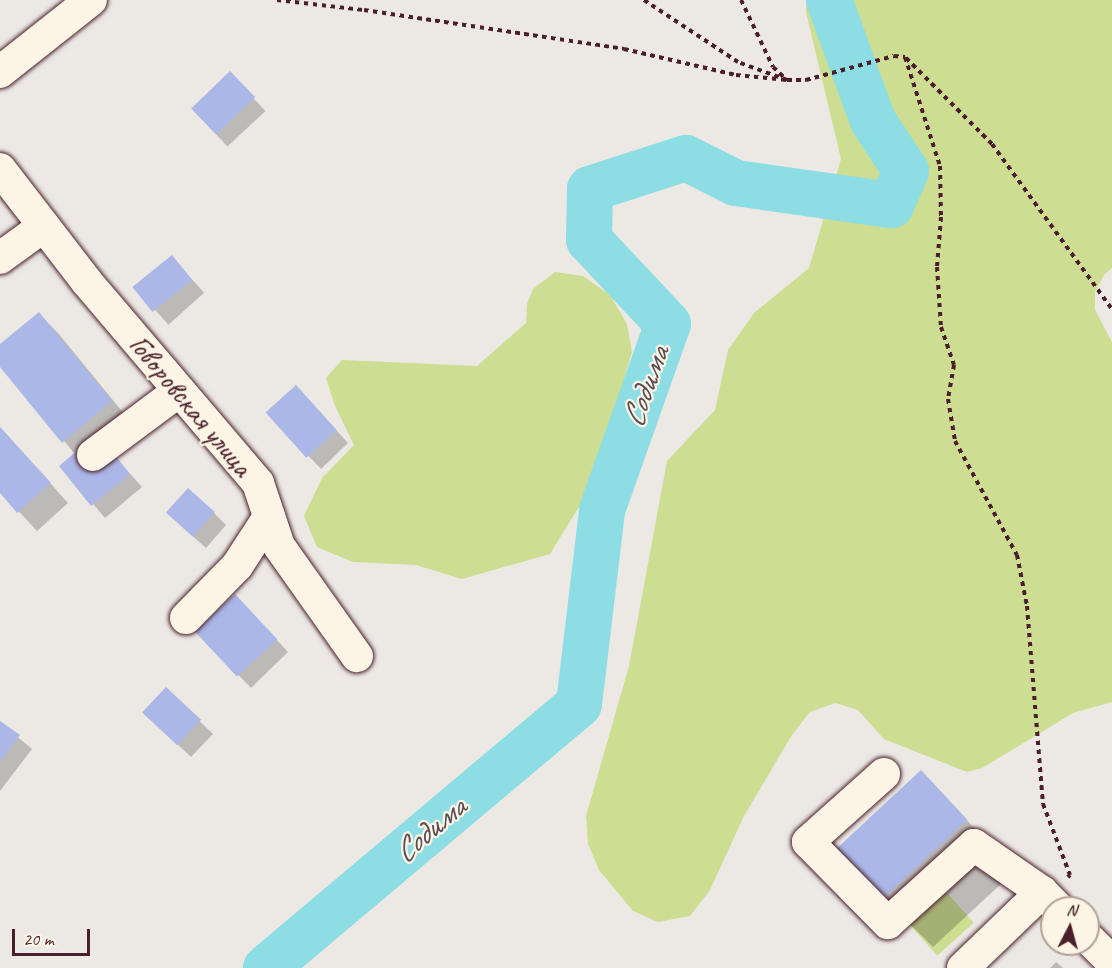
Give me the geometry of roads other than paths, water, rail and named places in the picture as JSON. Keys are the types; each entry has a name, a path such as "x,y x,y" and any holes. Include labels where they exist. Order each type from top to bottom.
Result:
{"street":[{"path":"0,72 91,0"},
{"name":"Говоровская улица","path":"0,170 87,282 258,483 279,546 357,656"},
{"path":"0,258 44,226"},
{"path":"93,455 179,391"},
{"path":"186,618 237,566 269,517"},
{"path":"884,774 808,842 888,923 975,845 1045,896"},
{"path":"963,968 1040,906"},
{"path":"1100,950 1112,962"}],"waterway":[{"name":"Содима","path":"266,968 579,704 602,510 668,324 589,240 590,189 686,158 736,183 891,205 906,171 873,121 829,0"}]}
